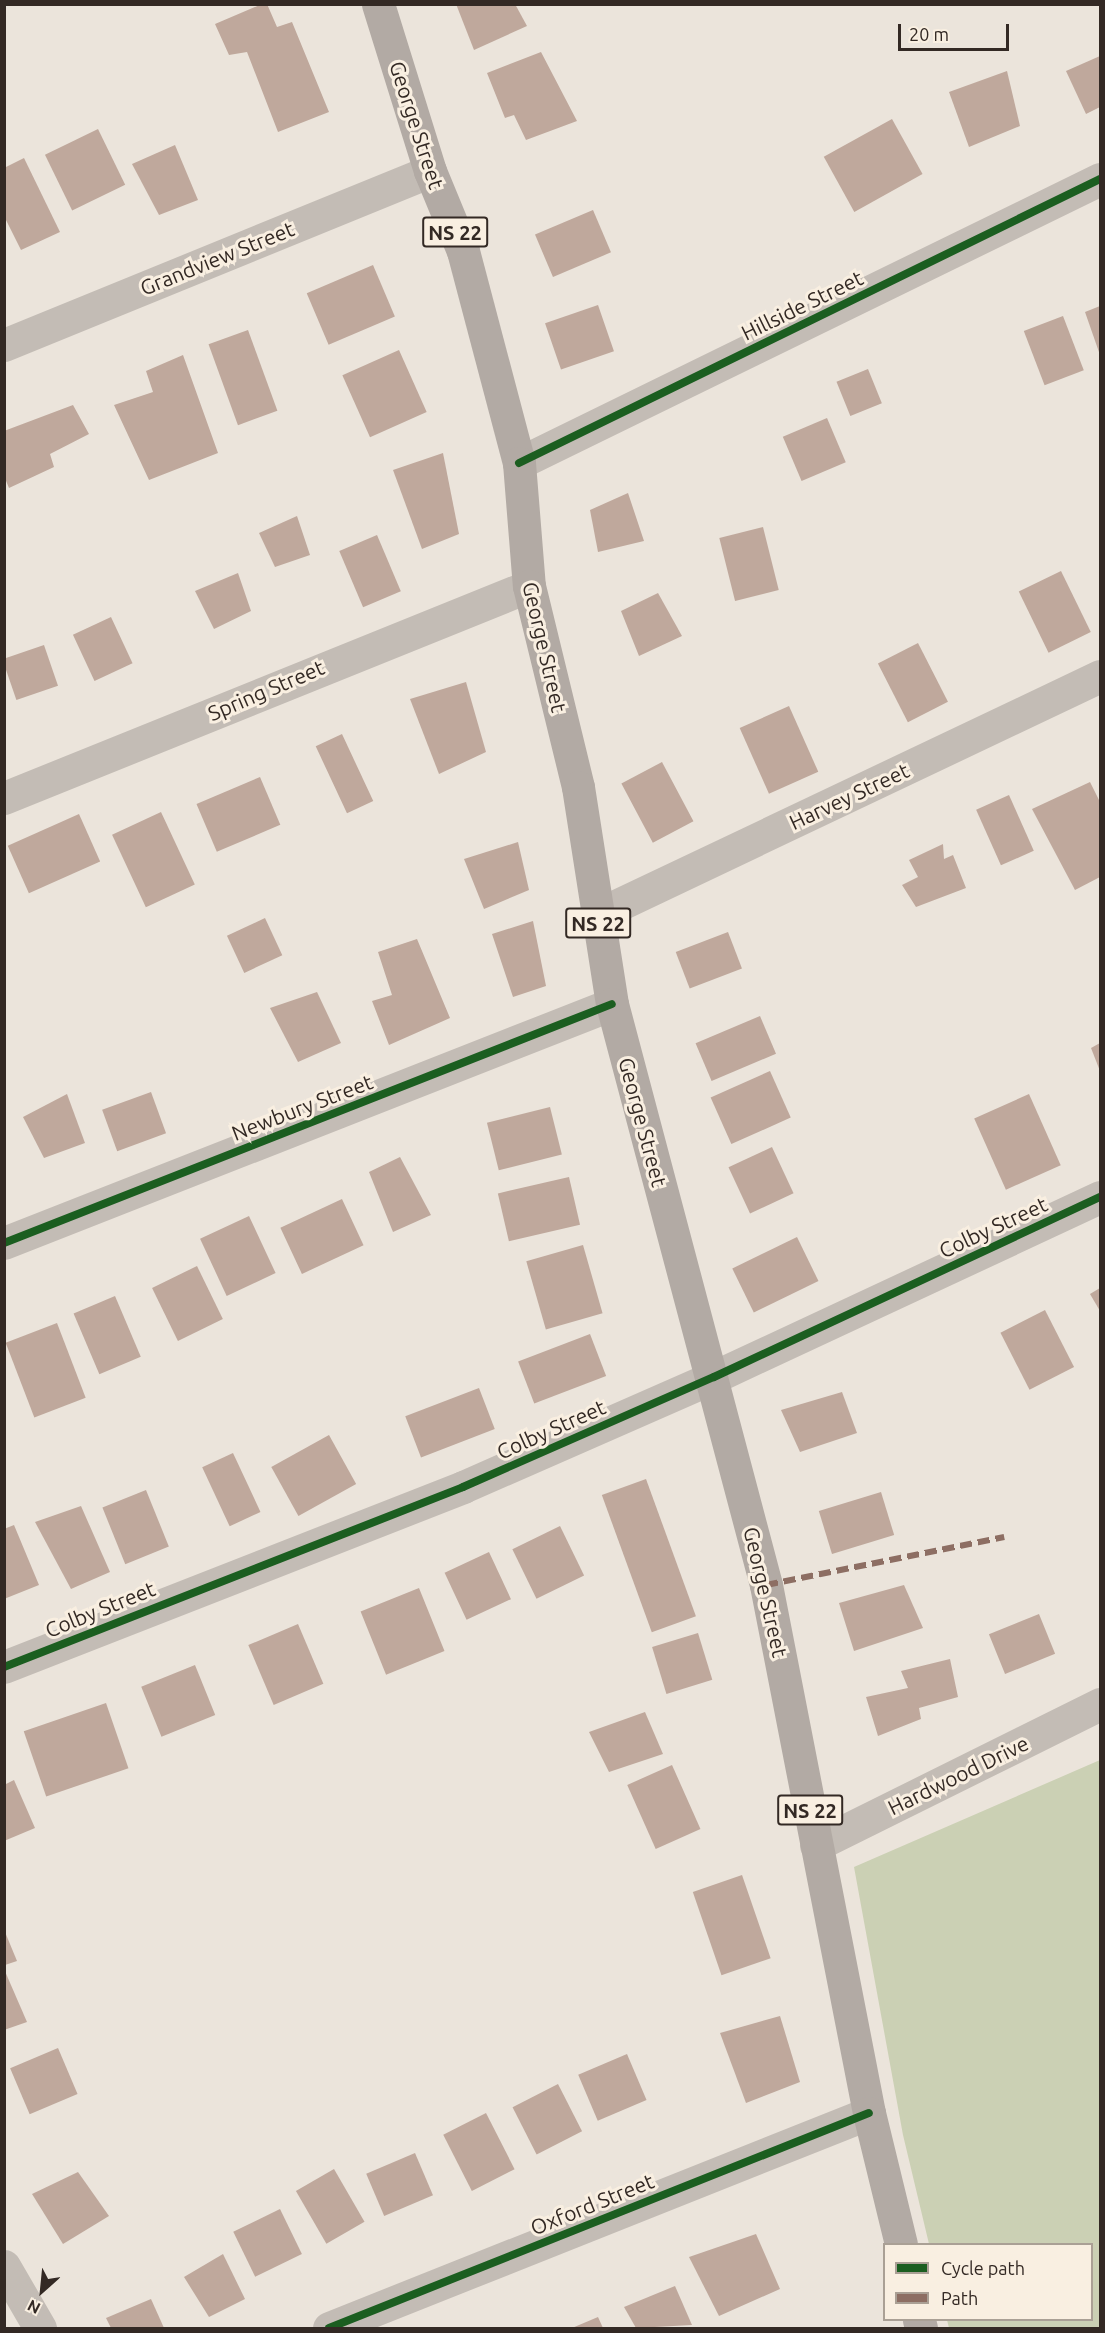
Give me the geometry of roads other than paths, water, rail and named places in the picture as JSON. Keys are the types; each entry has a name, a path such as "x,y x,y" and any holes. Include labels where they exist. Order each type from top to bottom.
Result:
{"main road":[{"name":"George Street","path":"378,4 430,171 467,266 519,463 529,586 578,787 612,1004 714,1377 779,1642 869,2113 901,2243"}],"street":[{"name":"Grandview Street","path":"4,345 430,171"},
{"name":"Hillside Street","path":"519,463 1101,179"},
{"name":"Spring Street","path":"4,798 529,586"},
{"name":"Harvey Street","path":"597,915 1101,676"},
{"name":"Newbury Street","path":"4,1244 612,1004"},
{"name":"Colby Street","path":"4,1667 463,1487 714,1377 1101,1197"},
{"name":"Hardwood Drive","path":"816,1845 1101,1704"},
{"name":"Oxford Street","path":"329,2328 869,2113"},
{"path":"4,2266 40,2328"}]}
